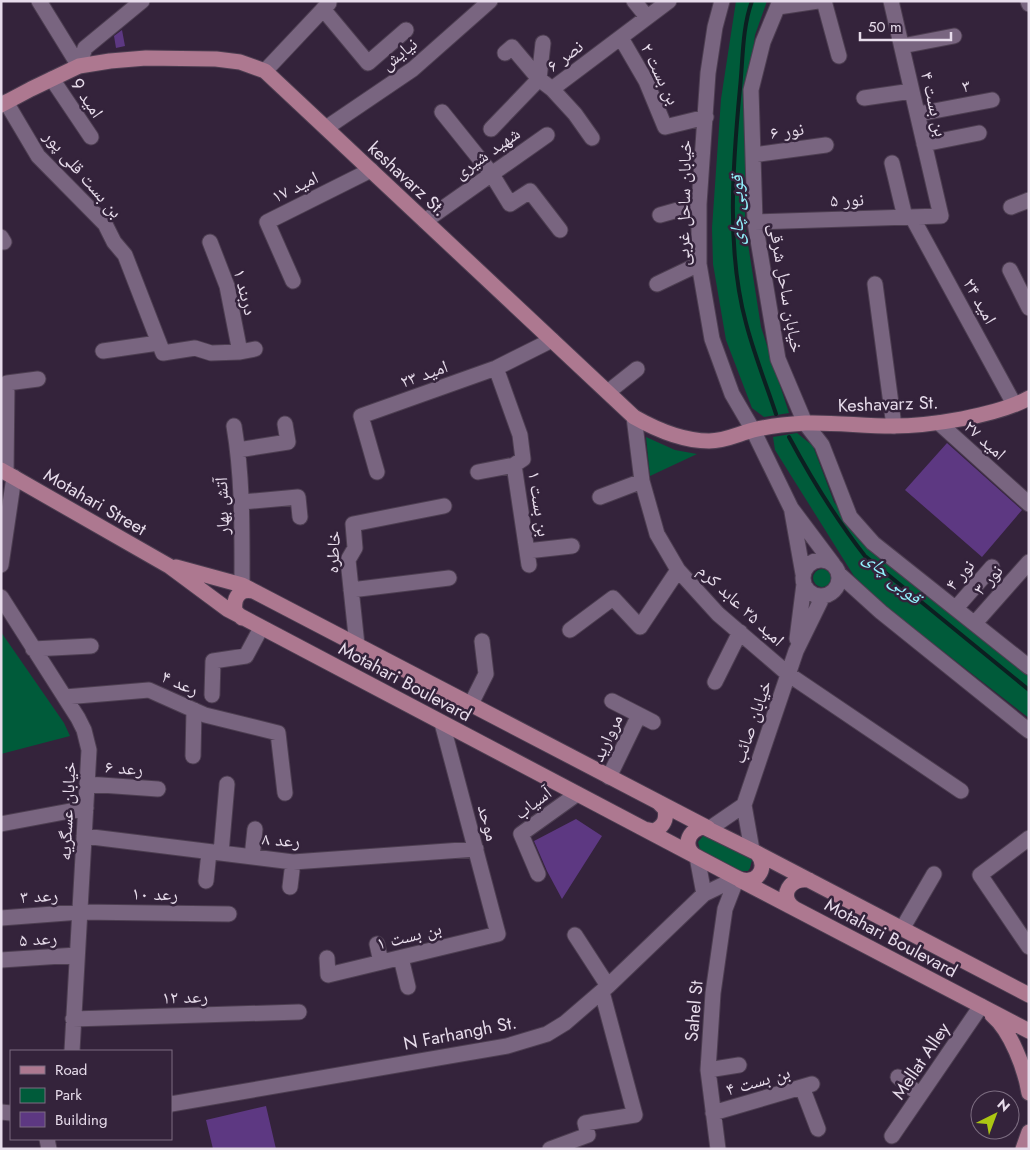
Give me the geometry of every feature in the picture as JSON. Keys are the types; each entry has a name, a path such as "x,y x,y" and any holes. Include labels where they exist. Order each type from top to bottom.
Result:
{"main road":[{"name":"keshavarz St.","path":"4,104 80,66 110,61 146,58 216,59 240,62 265,71 634,417 661,431 698,440 724,440 753,430"},
{"name":"Keshavarz St.","path":"753,430 805,423 894,426 938,423 980,415 1024,402"},
{"name":"Motahari Street","path":"7,473 169,566"},
{"path":"169,566 242,585"},
{"name":"Motahari Boulevard","path":"169,566 227,610 1029,1031"},
{"name":"Motahari Boulevard","path":"242,585 1029,995"},
{"path":"242,618 235,611 234,606 238,596 246,590 256,592"},
{"path":"644,829 654,831 663,825 666,820 665,809 658,802"},
{"path":"696,857 688,849 688,839 694,830 704,827 709,829"},
{"path":"737,878 748,881 753,880 760,872 762,868 760,857 752,850"},
{"path":"794,908 788,901 788,890 794,882 809,880"},
{"path":"981,1006 996,1019 1010,1040 1022,1068 1029,1093"},
{"path":"1023,1149 1029,1132"}],"street":[{"path":"39,1 80,66"},
{"path":"80,66 85,48 142,1"},
{"name":"نیایش","path":"326,128 413,69 490,1"},
{"path":"634,1 647,16"},
{"name":"نصر ۶","path":"491,129 540,80 552,89 669,1"},
{"name":"خیابان ساحل غربی","path":"722,1 715,27 708,73 699,204 699,264 712,340 732,394 753,430 791,508 836,569 881,612 1029,731"},
{"path":"779,4 818,1"},
{"path":"824,1 839,56"},
{"name":"بن بست ۴","path":"891,1 941,216"},
{"name":"خیابان ساحل شرقی","path":"779,4 763,42 751,90 755,222 778,359 805,423 822,445 850,517 873,543 1029,667"},
{"path":"265,71 327,5 368,63 406,30"},
{"path":"902,46 954,36"},
{"name":"بن بست ۲","path":"621,38 646,81 665,127 706,117"},
{"path":"540,80 544,44"},
{"path":"505,53 512,48 540,80"},
{"name":"امید 9","path":"52,79 91,137"},
{"path":"552,89 575,114 592,138"},
{"path":"864,98 912,91"},
{"name":"۳","path":"918,114 992,100"},
{"name":"بن بست قلی پور","path":"4,104 38,156 105,224 114,242 126,255 160,348"},
{"path":"442,112 491,173 510,204 530,191 560,230"},
{"path":"924,144 979,132"},
{"name":"شهید شیری","path":"425,221 547,135"},
{"name":"نور ۶","path":"753,155 826,145"},
{"path":"892,163 908,217"},
{"name":"امید ۱۷","path":"293,282 267,222 371,170"},
{"path":"1011,207 1029,200"},
{"path":"660,215 699,204"},
{"name":"نور ۵","path":"755,222 941,216"},
{"name":"امید ۲۴","path":"908,217 1024,402"},
{"name":"دربند ۱","path":"160,348 195,348 211,353 247,351 227,286 210,242"},
{"path":"657,284 699,264"},
{"path":"1010,270 1029,308"},
{"path":"875,284 894,426"},
{"name":"امید ۲۳","path":"377,472 361,416 496,368 552,340"},
{"path":"102,351 160,348"},
{"name":"بن بست ۱","path":"496,368 520,435 523,459 514,465 528,558 572,546"},
{"path":"608,392 637,370"},
{"path":"1,565 7,473 7,383 38,379"},
{"name":"امید ۳۵ عابد کرم","path":"634,417 642,481 657,534 678,570 718,614 788,674 961,791"},
{"name":"امید ۲۷","path":"938,423 1029,504"},
{"path":"238,450 288,442 285,424"},
{"name":"آتش بهار","path":"234,426 242,502 242,585"},
{"path":"478,472 514,465"},
{"path":"600,497 642,481"},
{"path":"242,502 298,497 300,517"},
{"name":"خاطره","path":"357,645 348,560 354,548 353,524 444,506"},
{"name":"خیابان ساحل غربی","path":"791,508 803,579"},
{"path":"818,559 823,559 836,569 838,586 834,591 823,596 814,594 803,579 808,564 818,559"},
{"name":"نور ۳","path":"975,623 1029,562"},
{"name":"نور ۴","path":"956,608 992,567"},
{"path":"570,630 614,598 640,627 678,570"},
{"path":"351,590 449,578"},
{"name":"خیابان صائب","path":"796,651 803,579"},
{"name":"خیابان صائب","path":"752,850 744,805 796,651 823,596"},
{"name":"خیابان عسگریه","path":"1,597 78,718 87,740 89,757 72,1050"},
{"path":"212,695 213,661 246,656 261,628"},
{"path":"715,682 740,632"},
{"path":"471,704 486,674 482,641"},
{"path":"33,649 92,646"},
{"name":"رعد ۴","path":"65,697 149,690 206,715 278,733 285,793"},
{"path":"612,701 653,722"},
{"path":"193,756 194,710"},
{"name":"مروارید","path":"609,777 639,715"},
{"name":"موحد","path":"442,722 498,934"},
{"name":"رعد ۶","path":"87,784 158,789"},
{"path":"206,881 215,852 227,784"},
{"name":"آسیاب","path":"538,874 521,834 577,794"},
{"path":"709,829 744,805"},
{"path":"1,824 86,808"},
{"path":"252,857 255,830"},
{"name":"رعد ۸","path":"84,836 293,862 476,849"},
{"path":"1029,838 980,875 1029,947"},
{"path":"696,857 704,894"},
{"path":"290,887 293,862"},
{"path":"902,929 934,874"},
{"name":"N Farhangh St.","path":"172,1104 507,1046 547,1034 576,1014 605,989 704,894 737,878"},
{"name":"Sahel St","path":"718,1149 708,1070 713,993 725,909 737,878"},
{"name":"رعد ۱۰","path":"80,912 229,914"},
{"name":"رعد ۳","path":"1,918 80,912"},
{"name":"بن بست ۱","path":"327,958 328,975 498,934"},
{"path":"550,1149 588,1135 585,1124 635,1115 605,989 575,935"},
{"path":"377,944 381,962"},
{"name":"رعد ۵","path":"1,960 77,955"},
{"path":"401,958 408,987"},
{"name":"Mellat Alley","path":"892,1136 981,1006"},
{"name":"رعد ۱۲","path":"73,1019 298,1012"},
{"path":"708,1070 739,1065"},
{"path":"898,1077 920,1094"},
{"name":"بن بست ۴","path":"713,1113 807,1086 818,1129"}],"green space":[{"path":"736,1 767,1 755,35 745,118 745,225 761,327 789,413 764,417 752,408 726,340 713,264 712,228 721,99"},
{"path":"797,433 813,446 834,502 871,549 1029,675 1029,718 885,606 854,576 775,450 773,437"},
{"path":"646,437 675,450 697,454 650,476"},
{"path":"818,569 826,569 831,574 829,585 818,587 813,582 813,574"},
{"path":"1,632 64,723 70,736 1,754"},
{"path":"703,836 749,857 752,860 748,871 739,871 700,850 698,842"}],"building":[{"path":"122,30 125,46 116,48 114,36"},
{"path":"947,443 1022,510 982,557 905,490"},
{"path":"576,819 602,836 562,899 534,841"},
{"path":"266,1106 276,1149 213,1149 206,1120"}],"waterway":[{"name":"قوبی چای","path":"752,1 745,33 737,116 733,236 740,295 746,323 776,414"},
{"name":"قوبی چای","path":"789,437 824,498 865,556 1029,690"}]}
